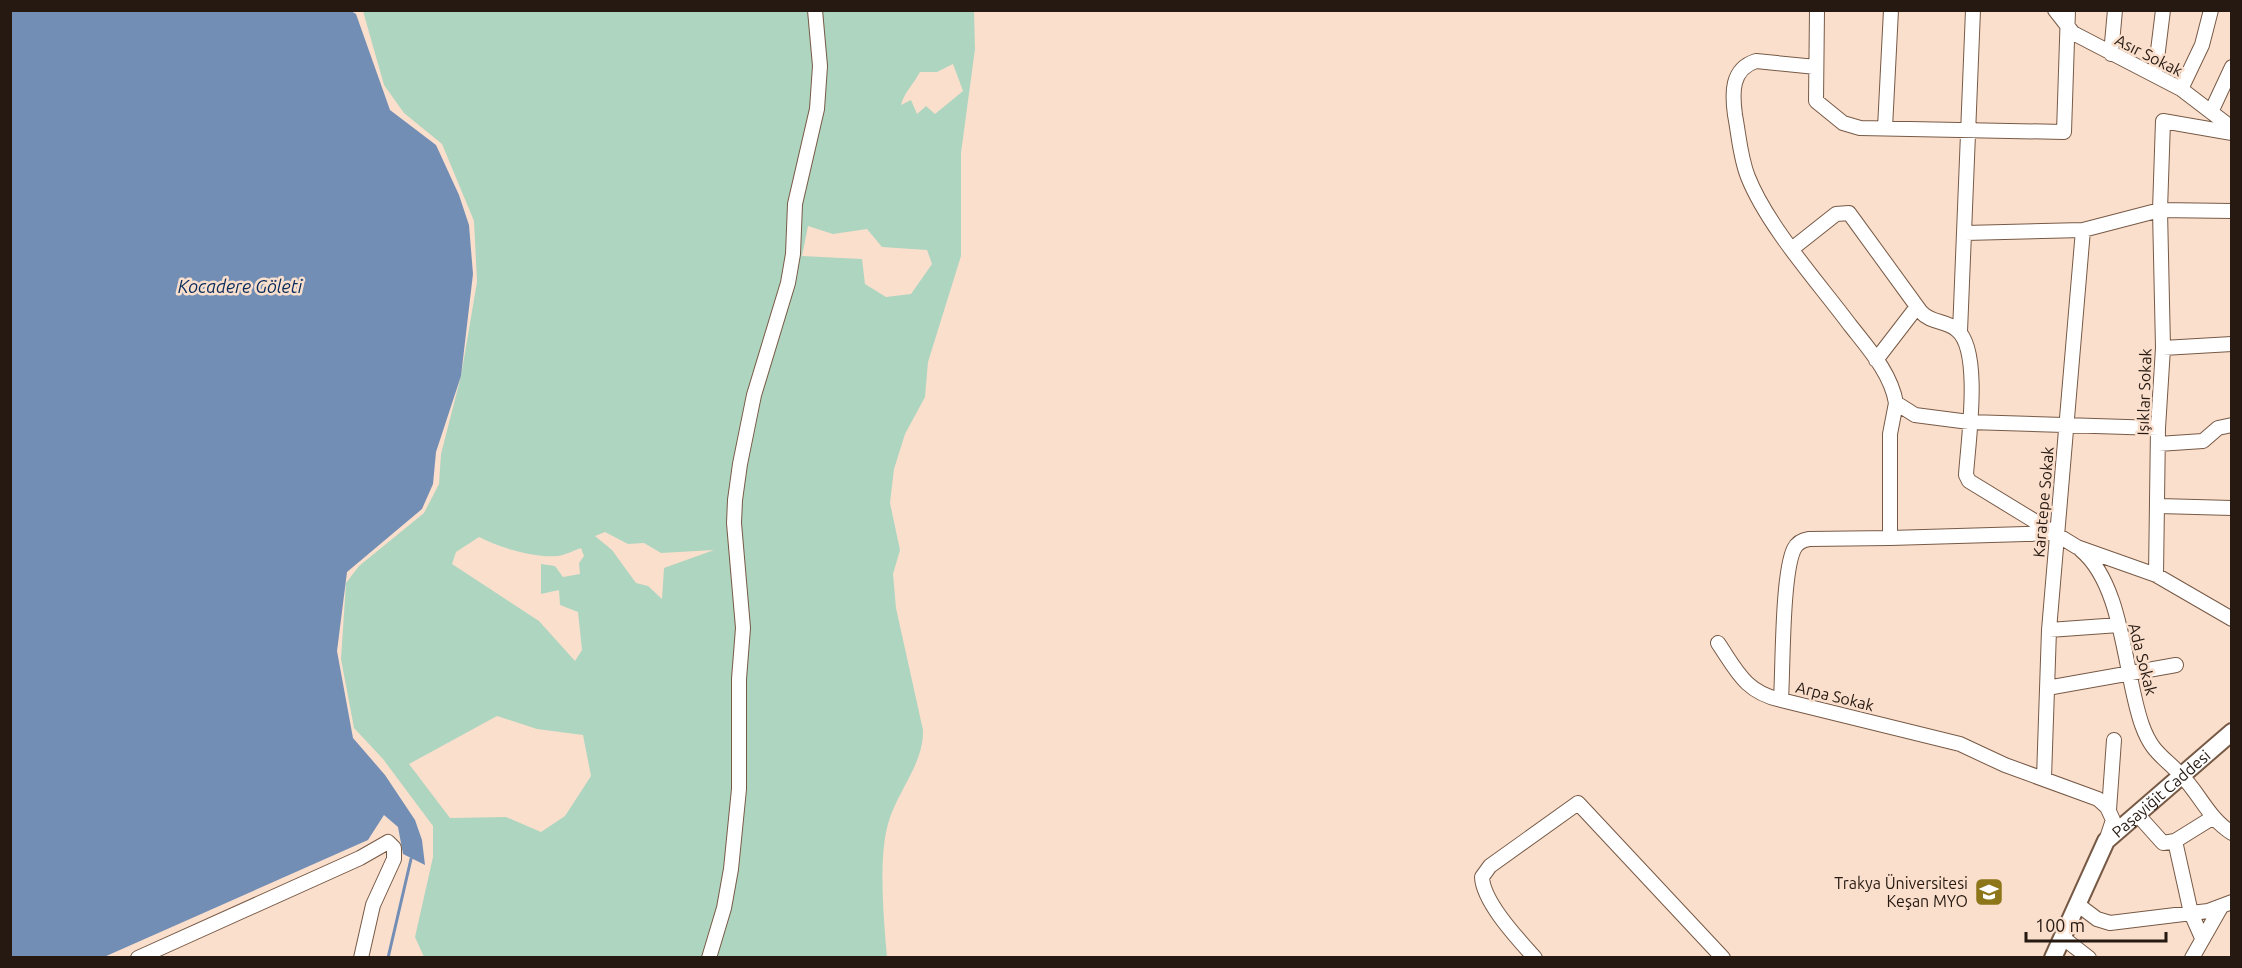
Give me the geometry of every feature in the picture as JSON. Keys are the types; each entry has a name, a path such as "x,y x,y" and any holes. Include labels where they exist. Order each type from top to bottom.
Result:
{"main road":[{"name":"Paşayiğit Caddesi","path":"2053,957 2106,841 2232,732"}],"street":[{"path":"709,957 724,908 731,869 739,789 739,679 743,628 734,533 735,500 754,395 788,283 793,254 795,204 817,109 820,74 815,10"},
{"path":"1817,10 1815,98 1819,105 1848,126 2064,132 2068,10"},
{"path":"1886,128 1891,10"},
{"path":"1955,329 1961,313 1973,10"},
{"name":"Asır Sokak","path":"2055,10 2067,27 2111,54 2181,89 2232,128"},
{"path":"2111,54 2115,10"},
{"path":"2155,75 2163,10"},
{"path":"2181,89 2202,45 2211,10"},
{"path":"1816,67 1753,61 1739,72 1733,88 1741,150 1749,178 1769,214 1889,380 1896,403 1890,434 1890,538 2057,533"},
{"path":"2211,112 2232,67"},
{"name":"Işıklar Sokak","path":"2156,574 2159,506 2158,428 2163,348 2160,210 2163,121 2232,133"},
{"path":"1965,233 2083,230 2160,210 2232,211"},
{"path":"1793,248 1836,214 1849,213 1916,308 1928,319 1955,329 1969,349 1972,363 1968,479 2077,547 2156,574 2232,620"},
{"name":"Karatepe Sokak","path":"2044,778 2049,630 2083,230"},
{"path":"1876,360 1916,308"},
{"path":"2163,348 2232,344"},
{"path":"1896,403 1915,415 1969,422 2158,428"},
{"path":"2158,444 2203,441 2218,428 2232,425"},
{"path":"2159,506 2232,508"},
{"name":"Arpa Sokak","path":"1890,538 1809,539 1802,541 1795,548 1787,591 1781,700 1960,744 2005,765 2098,799 2111,814"},
{"path":"2055,554 2065,547 2077,547"},
{"name":"Ada Sokak","path":"2077,547 2099,571 2119,625 2141,723 2147,736 2158,756 2181,775 2212,818 2232,833"},
{"path":"2049,630 2119,625"},
{"path":"1718,643 1749,686 1761,694 1781,700"},
{"path":"2047,688 2176,665"},
{"path":"2106,841 2113,826 2111,814 2114,740"},
{"path":"1535,957 1498,911 1485,891 1482,878 1490,866 1578,803 1723,957"},
{"path":"2111,814 2118,825 2133,818 2163,843 2175,842 2212,818"},
{"path":"138,957 360,858 387,842 394,848 394,859 373,905 361,957"},
{"path":"2175,842 2191,913 2202,938"},
{"path":"2077,904 2097,919 2106,922 2191,913 2226,905"},
{"path":"2192,957 2202,938 2226,905"},
{"path":"2062,937 2089,957"}],"green space":[{"path":"363,11 974,11 975,49 961,153 961,256 928,362 925,397 905,434 894,469 890,503 900,550 893,574 896,608 923,730 915,766 892,812 885,838 883,890 887,957 424,957 415,937 433,857 433,826 383,759 354,728 341,659 346,583 359,566 424,513 439,484 441,454 461,376 477,282 474,221 442,144 404,113 384,85","holes":["953,64 963,91 935,114 926,106 917,114 911,100 901,105 920,72 937,72","808,226 833,234 867,229 882,247 927,250 932,264 911,294 886,297 865,284 862,259 802,256","605,532 628,544 644,543 661,553 714,550 664,568 662,599 648,586 636,583 612,550 595,536","479,537 528,554 558,556 581,548 584,556 579,563 580,574 563,577 555,566 541,564 541,594 559,590 560,605 578,612 582,650 575,661 539,621 452,564 456,552","497,716 537,729 583,735 591,776 565,816 541,832 506,817 450,818 409,764"]}],"water":[{"name":"Kocadere Göleti","path":"10,11 351,11 356,14 390,110 436,145 459,195 469,225 473,274 461,376 436,452 433,484 422,509 347,572 337,651 353,738 385,775 415,820 422,840 425,865 403,854 398,827 384,815 368,840 104,957 11,957"}],"waterway":[{"path":"388,958 411,859"}],"place":[{"name":"Trakya Üniversitesi Keşan MYO","path":"1989,892"}]}
